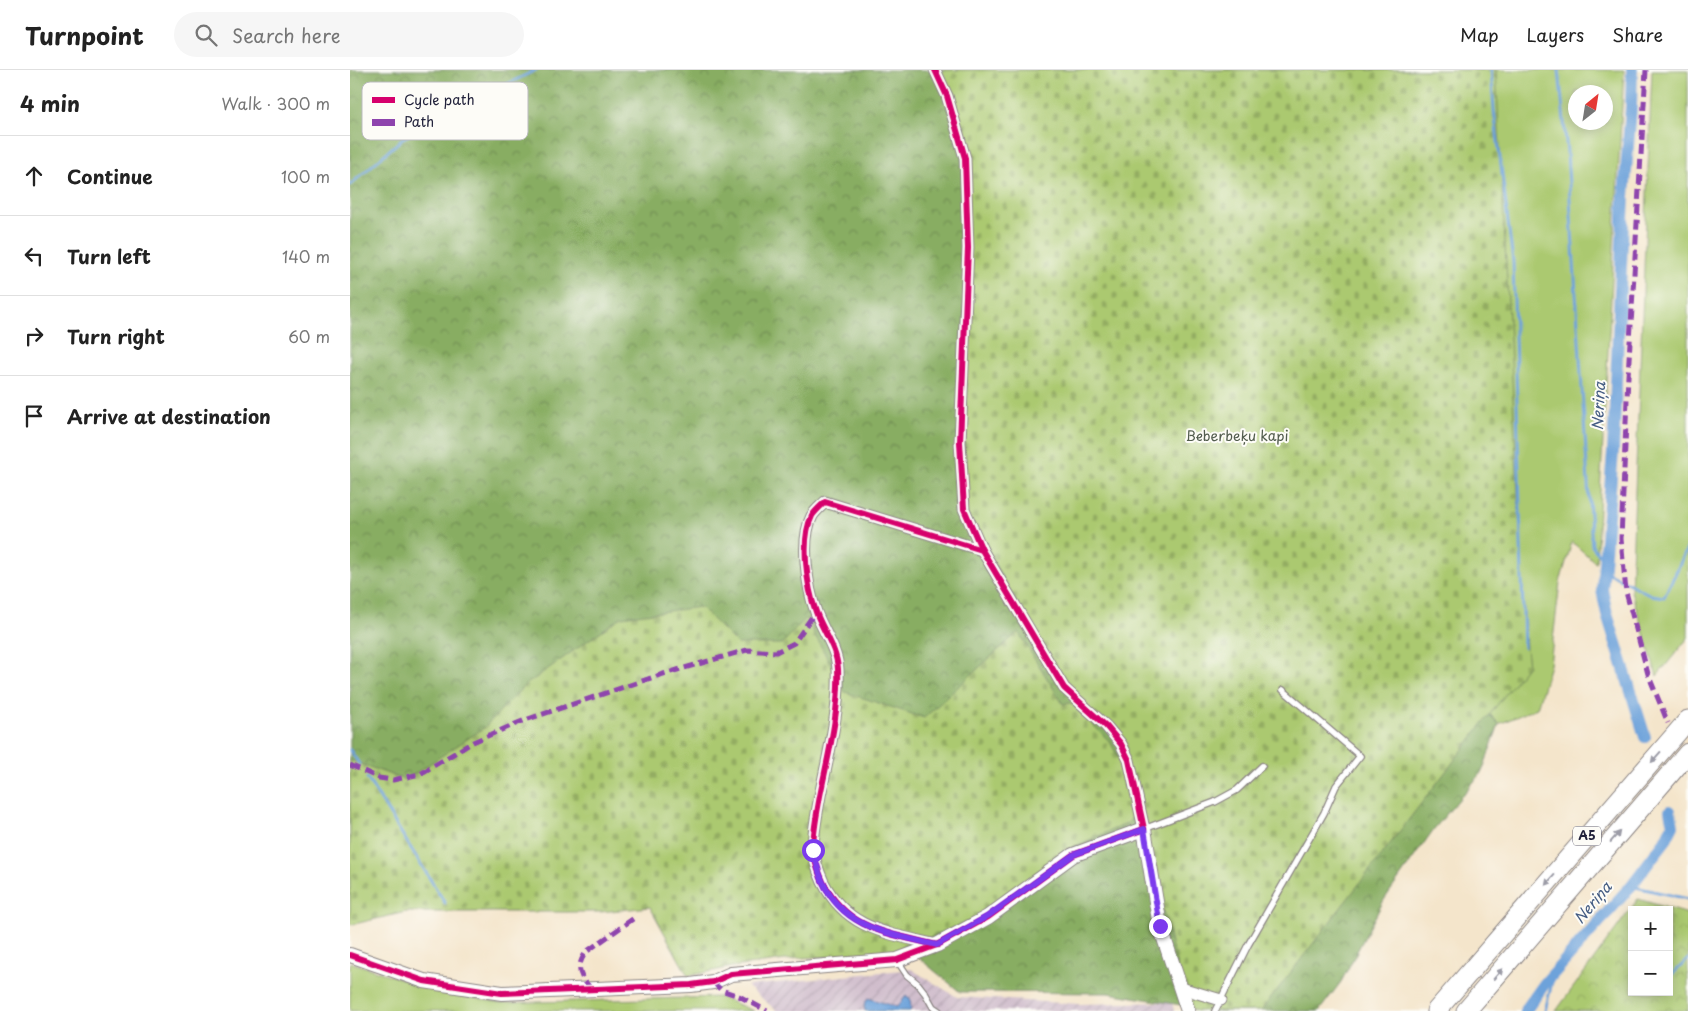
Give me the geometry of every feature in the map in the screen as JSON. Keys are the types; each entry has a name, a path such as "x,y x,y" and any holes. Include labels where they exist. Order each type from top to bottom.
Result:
{"highway":[{"name":"A5","path":"1436,1011 1688,720"},
{"name":"A5","path":"1466,1011 1688,753"}],"street":[{"path":"935,70 947,96 964,158 968,248 960,442 964,509 982,550 1064,688 1106,726 1121,744 1129,760 1144,829 1160,926 1188,1011"},
{"path":"937,945 880,931 859,923 844,912 822,880 813,850 816,816 835,716 838,669 836,656 816,611 806,571 807,536 812,515 825,502 982,550"},
{"path":"350,955 424,982 502,993 691,985 713,982 731,974 898,960 937,945 988,916 1073,855 1144,829"},
{"path":"1181,988 1221,1000"}],"lane":[{"path":"1215,1011 1248,945 1324,813 1336,786 1360,756 1283,690"},
{"path":"1144,829 1215,802 1238,790 1262,766"},
{"path":"898,960 907,975 918,984 933,1007 939,1011"}],"shaded area":[{"path":"911,969 957,997 1080,1004 1172,1002 1174,1011 777,1011 747,986"}],"green space":[{"path":"350,70 1370,70 1463,687 1499,724 1482,772 1434,829 1384,900 1341,982 1319,1011 1208,1011 1109,993 960,992 902,944 654,901 405,906 350,917"},
{"name":"Beberbeķu kapi","path":"935,70 1496,70 1528,665 1261,1011 1196,1011 1187,1006 1121,744 1064,688 964,509 965,158"},
{"path":"1368,70 1624,70 1596,563 1572,542 1560,582 1550,665 1537,708 1499,724 1463,687"},
{"path":"1652,70 1688,70 1688,638 1657,676 1631,591"},
{"path":"700,607 737,644 782,644 806,618 845,692 924,718 1018,632 1063,704 1071,703 1110,742 1122,764 1134,815 1128,823 1066,850 977,918 890,954 801,958 732,967 688,976 650,907 600,912 406,912 350,925 350,760 405,780 484,728 524,686 621,617"},
{"path":"1638,899 1661,906 1633,906"},
{"path":"1673,910 1688,914 1688,1011 1556,1011 1628,913 1628,996 1673,996"},
{"path":"350,962 443,993 501,1003 720,997 754,1011 350,1011"}],"water":[{"path":"906,996 910,998 910,1011 865,1011 864,1005 868,998 897,1007"}],"waterway":[{"path":"511,82 536,70"},
{"path":"1491,70 1494,110 1513,262 1524,648"},
{"path":"1559,70 1567,152 1592,546 1605,562"},
{"name":"Neriņa","path":"1632,70 1624,197 1613,452 1602,590 1607,614 1645,737"},
{"path":"350,185 401,140"},
{"path":"1603,570 1651,595 1664,597 1688,547"},
{"path":"350,750 359,764"},
{"path":"367,778 445,903"},
{"name":"Neriņa","path":"1525,1011 1545,983 1631,886 1665,841 1673,825 1670,811"},
{"path":"1631,886 1688,899"},
{"path":"1673,974 1688,959"},
{"path":"1545,1011 1554,974"}],"marked path":[{"path":"1646,70 1628,376 1621,539 1626,592 1648,674 1668,723"},
{"path":"350,765 379,778 393,780 420,774 473,742 525,720 660,675 747,650 776,652 794,643 816,611"},
{"path":"592,989 580,972 580,963 586,952 637,916"},
{"path":"713,982 721,990 739,996 767,1011"}],"cycle path":[{"path":"350,955 424,981 502,993 691,985 713,982 731,974 897,960 937,945 988,917 1073,855 1144,829 1129,760 1121,744 1106,726 1064,688 982,550 964,509 960,442 968,248 965,158 947,96 935,70"},
{"path":"937,945 886,933 857,920 833,898 823,882 814,857 815,822 835,717 838,669 835,654 816,612 810,590 806,564 806,537 812,516 825,502 982,550"}],"route":[{"path":"813,850 822,880 844,912 859,923 880,931 937,945 988,916 1073,855 1144,829 1160,926"}]}
